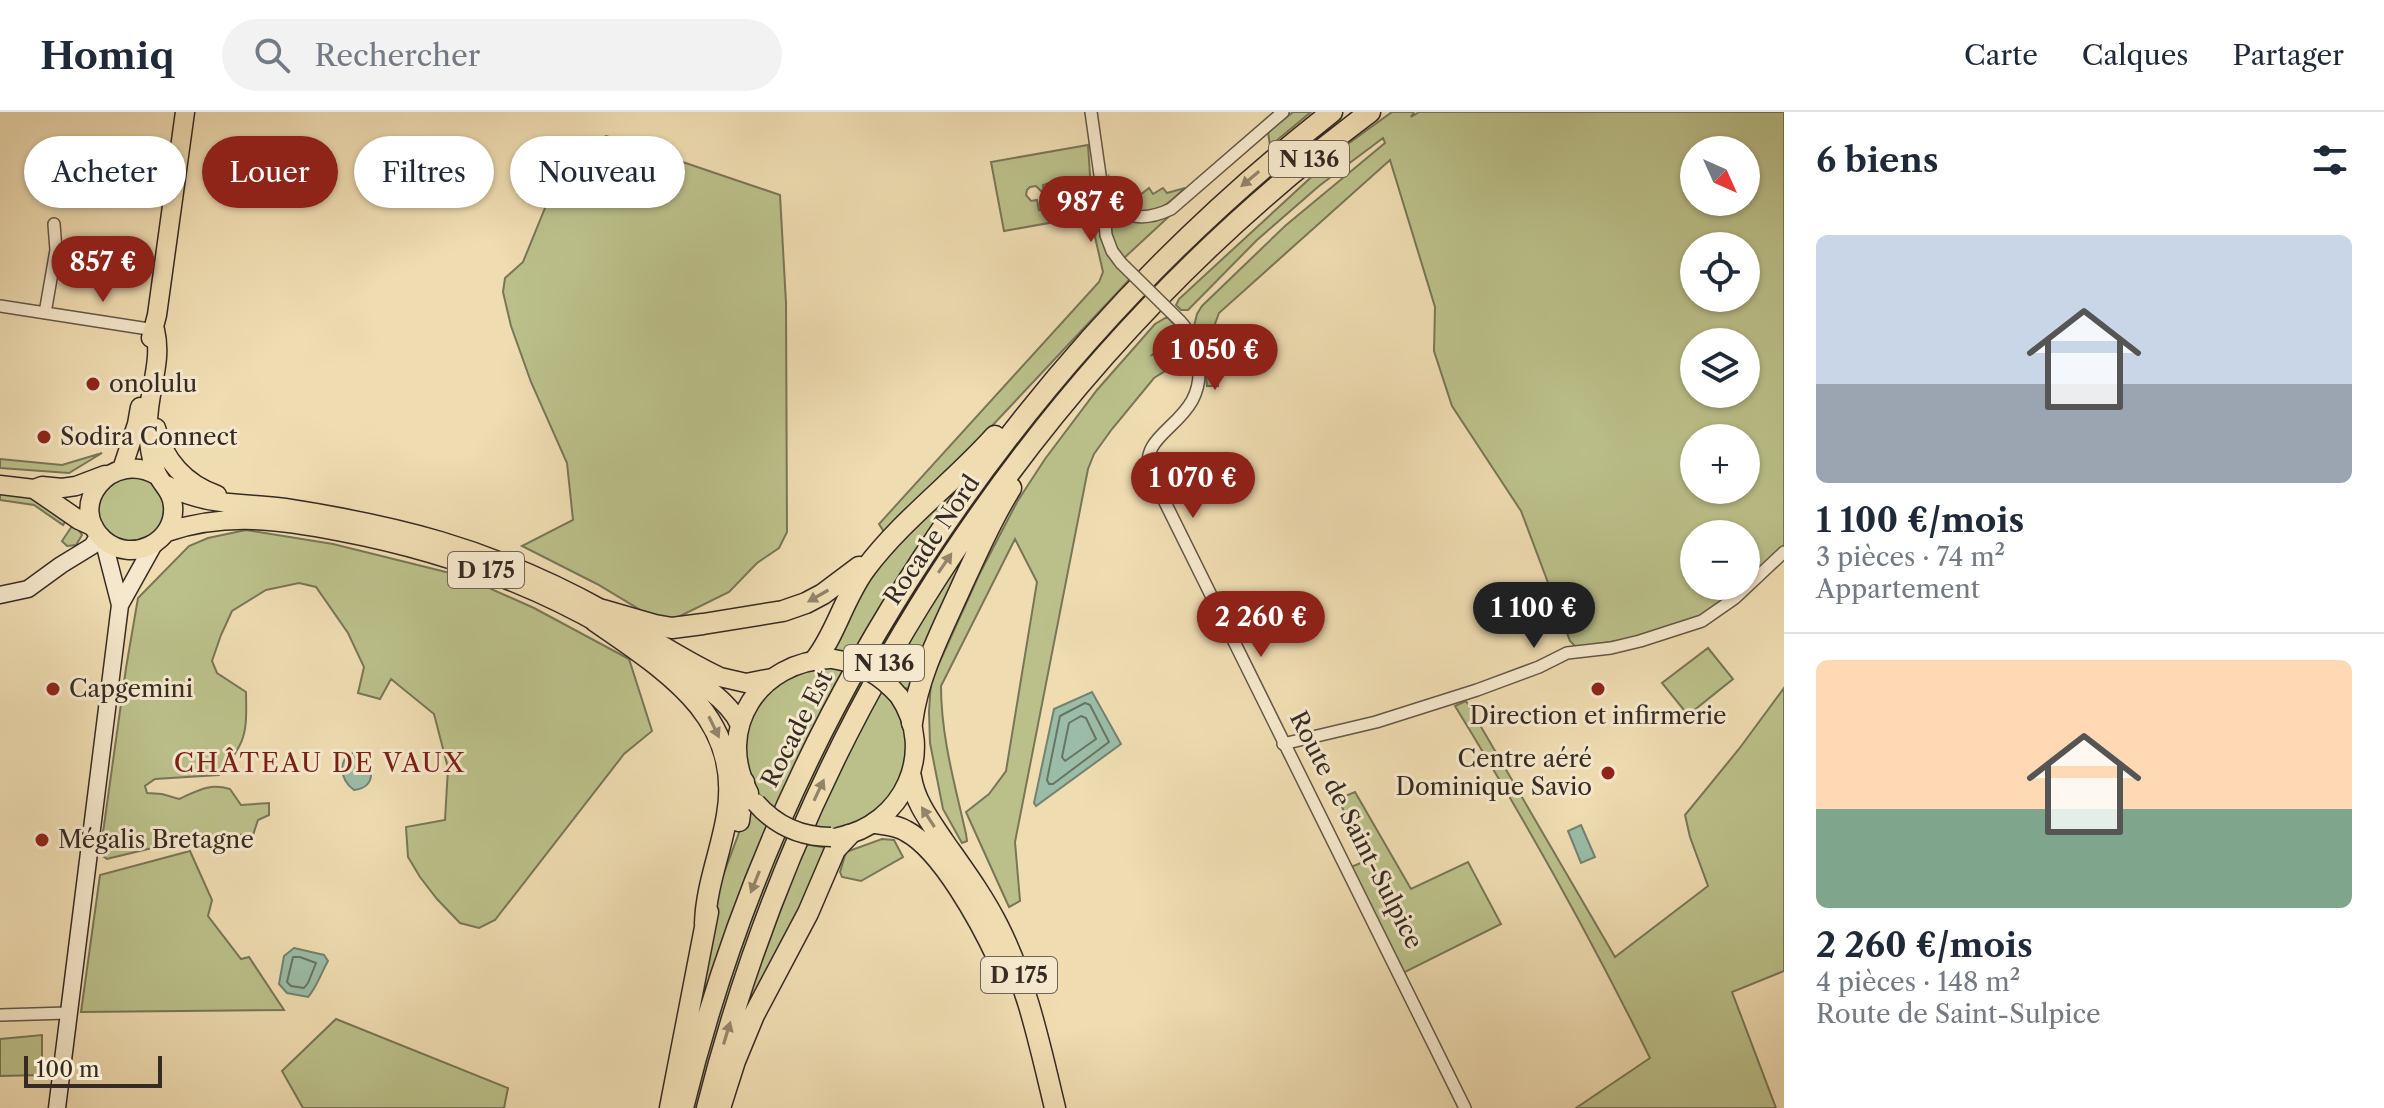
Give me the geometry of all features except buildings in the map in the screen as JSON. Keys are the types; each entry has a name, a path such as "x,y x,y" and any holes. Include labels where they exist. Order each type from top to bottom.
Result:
{"highway":[{"name":"N 136","path":"1125,300 1235,192 1332,112"},
{"name":"Rocade Nord","path":"707,1108 739,997 780,880 826,774 888,656 943,566 1035,438 1114,345 1173,282 1251,208 1370,112"},
{"path":"912,723 922,678 964,581 1005,498 1058,422 1173,282"},
{"path":"599,615 672,628 783,611 823,594 881,550 988,444 1069,354 1125,300"},
{"name":"Rocade Est","path":"683,1108 707,1018 750,894 800,776 848,682 928,548 987,465 1054,379 1125,300"},
{"path":"824,660 825,645 848,595 881,550"},
{"path":"599,615 684,687 709,717 723,749 729,777 728,814 706,899 705,924"},
{"name":"D 175","path":"911,777 912,788 922,809 984,902 1003,938 1029,1006 1055,1108"},
{"path":"670,1108 705,924 739,822 744,782"},
{"name":"D 175","path":"875,823 903,829 919,840 972,910 1007,980 1042,1108"},
{"path":"720,1108 754,1015 808,913 840,836"}],"main road":[{"path":"57,1108 120,605 99,534 90,515 91,499 100,482 115,472 137,424 149,343 155,330 185,112"},
{"path":"155,330 158,345 156,427 165,452 185,477 218,495 224,502"},
{"path":"120,605 171,523 173,504 162,481 148,431 151,388 155,380"},
{"path":"0,485 62,488 115,472 141,468 162,481"},
{"name":"D 175","path":"162,481 198,499 217,503 330,515 390,527 494,558 548,580 696,682 728,708 740,725"},
{"path":"34,489 110,545 128,551 146,548 160,538"},
{"name":"D 175","path":"160,538 203,521 230,519 279,522 385,540 484,569 599,615 720,677 746,683 772,678"},
{"path":"0,595 28,589 92,546 99,534"},
{"path":"824,660 852,663 870,670 886,682 899,696 912,723 916,750 911,777 893,807 875,823 840,836 810,836 789,829 771,818 756,803 744,782 738,755 740,725 752,699 772,678 790,667 824,660"}],"street":[{"name":"Route de Saint-Sulpice","path":"1091,112 1106,235 1112,251 1189,331 1199,366 1199,386 1192,404 1150,449 1147,463 1465,1108"},
{"path":"1104,209 1144,218 1171,209 1283,112"},
{"path":"45,313 56,250 54,224"},
{"path":"0,306 155,330"},
{"path":"1283,744 1376,722 1477,690 1567,653 1611,648 1702,621 1735,598 1784,552"},
{"path":"0,1015 68,1013"}],"green space":[{"path":"1293,112 1311,112 1270,146 1268,132"},
{"path":"1392,112 1414,112 1411,117 1419,112 1784,112 1784,548 1760,569 1760,520 1680,520 1680,600 1724,600 1700,618 1631,639 1576,647 1570,641 1521,511 1452,406 1434,351 1435,307 1390,160 1219,313 1215,324 1218,386 1207,386 1202,336 1194,326 1202,306 1285,226 1385,143 1383,138 1319,186 1257,240 1188,310 1181,310 1176,305 1345,146"},
{"path":"1088,145 1091,190 1086,195 1057,198 1050,183 1043,185 1044,191 1036,186 1030,187 1026,195 1031,201 1037,200 1039,210 1086,202 1100,214 1004,231 991,162"},
{"path":"685,163 780,195 786,303 787,532 779,548 757,563 729,592 664,624 597,584 522,546 573,520 567,463 531,382 511,326 503,292 505,278 523,262 545,208 685,208"},
{"path":"1109,177 1118,199 1140,195 1149,188 1153,194 1163,188 1167,193 1185,188 1159,209 1137,213 1115,201"},
{"path":"1177,209 1123,259 1111,235 1113,219"},
{"path":"1100,229 1107,249 1130,279 990,428 884,532 879,524 1099,282 1103,272 1095,237"},
{"path":"1167,317 1177,327 1152,355 1173,352 1192,367 1183,370 1170,368 1154,378 1112,429 1094,454 1088,469 1015,842 1020,901 1009,907 966,812 989,794 1006,771 1037,582 1015,539 941,686 946,742 967,841 962,843 943,809 930,743 931,681 979,575 1017,502 1097,390 1155,324"},
{"path":"102,453 69,473 0,468 0,459 62,465"},
{"path":"131,476 154,486 164,509 154,532 131,542 108,532 98,509 108,486"},
{"path":"965,479 893,586 854,654 833,650 869,572"},
{"path":"0,493 29,497 67,519 63,525 34,505 0,500"},
{"path":"961,512 969,518 876,664 868,659"},
{"path":"988,515 919,668 908,688 904,689 889,672"},
{"path":"74,523 82,535 76,545 67,546 62,541"},
{"path":"246,530 333,544 462,576 534,608 629,659 652,731 624,754 495,920 479,928 460,923 437,899 408,857 406,827 445,820 448,768 434,714 391,679 380,699 358,693 364,667 348,633 316,587 299,583 266,590 232,611 221,635 212,661 217,673 246,692 246,719 240,745 219,775 155,779 145,786 147,793 179,799 198,790 223,787 230,789 241,805 269,803 269,815 258,820 253,835 197,838 107,859 100,854 138,598 189,546 208,538"},
{"path":"1708,648 1733,679 1688,715 1662,683"},
{"path":"823,667 845,670 775,810 758,795 750,778 745,743 748,727 754,711 777,684 796,672"},
{"path":"860,674 868,679 797,823 788,819"},
{"path":"880,688 892,698 908,733 902,781 871,818 833,831 812,827"},
{"path":"1784,688 1784,971 1732,992 1776,1108 1576,1108 1650,1058 1557,880 1455,706 1466,701 1615,957 1708,886 1685,815"},
{"path":"1355,792 1411,889 1468,862 1501,924 1403,973 1351,867 1368,860 1338,799"},
{"path":"752,812 768,827 727,929 682,1074 684,1050 721,881 746,814"},
{"path":"781,836 790,839 700,1108 689,1108 707,1041"},
{"path":"882,839 894,840 903,857 861,881 842,877 840,872 846,852"},
{"path":"805,844 827,848 817,878 751,1011 744,1009"},
{"path":"190,851 212,900 208,916 241,959 249,957 284,1010 81,1012 100,875"},
{"path":"336,1019 508,1088 504,1108 303,1108 282,1071"},
{"path":"42,1035 42,1075 0,1076 0,1039"}],"water":[{"path":"1092,692 1121,744 1036,806 1034,803 1054,709"},
{"path":"358,752 368,763 371,774 367,784 354,790 345,780 342,768 346,758"},
{"path":"1581,825 1595,857 1581,863 1568,831"},
{"path":"294,948 324,955 328,961 308,997 287,993 279,984 284,956"}],"place":[{"name":"onolulu","path":"93,384"},
{"name":"Sodira Connect","path":"44,437"},
{"name":"Capgemini","path":"53,689"},
{"name":"Direction et infirmerie","path":"1598,689"},
{"name":"Centre aéré Dominique Savio","path":"1608,773"},
{"name":"Mégalis Bretagne","path":"42,840"}],"district":[{"name":"CHÂTEAU DE VAUX","path":"320,763"}]}
